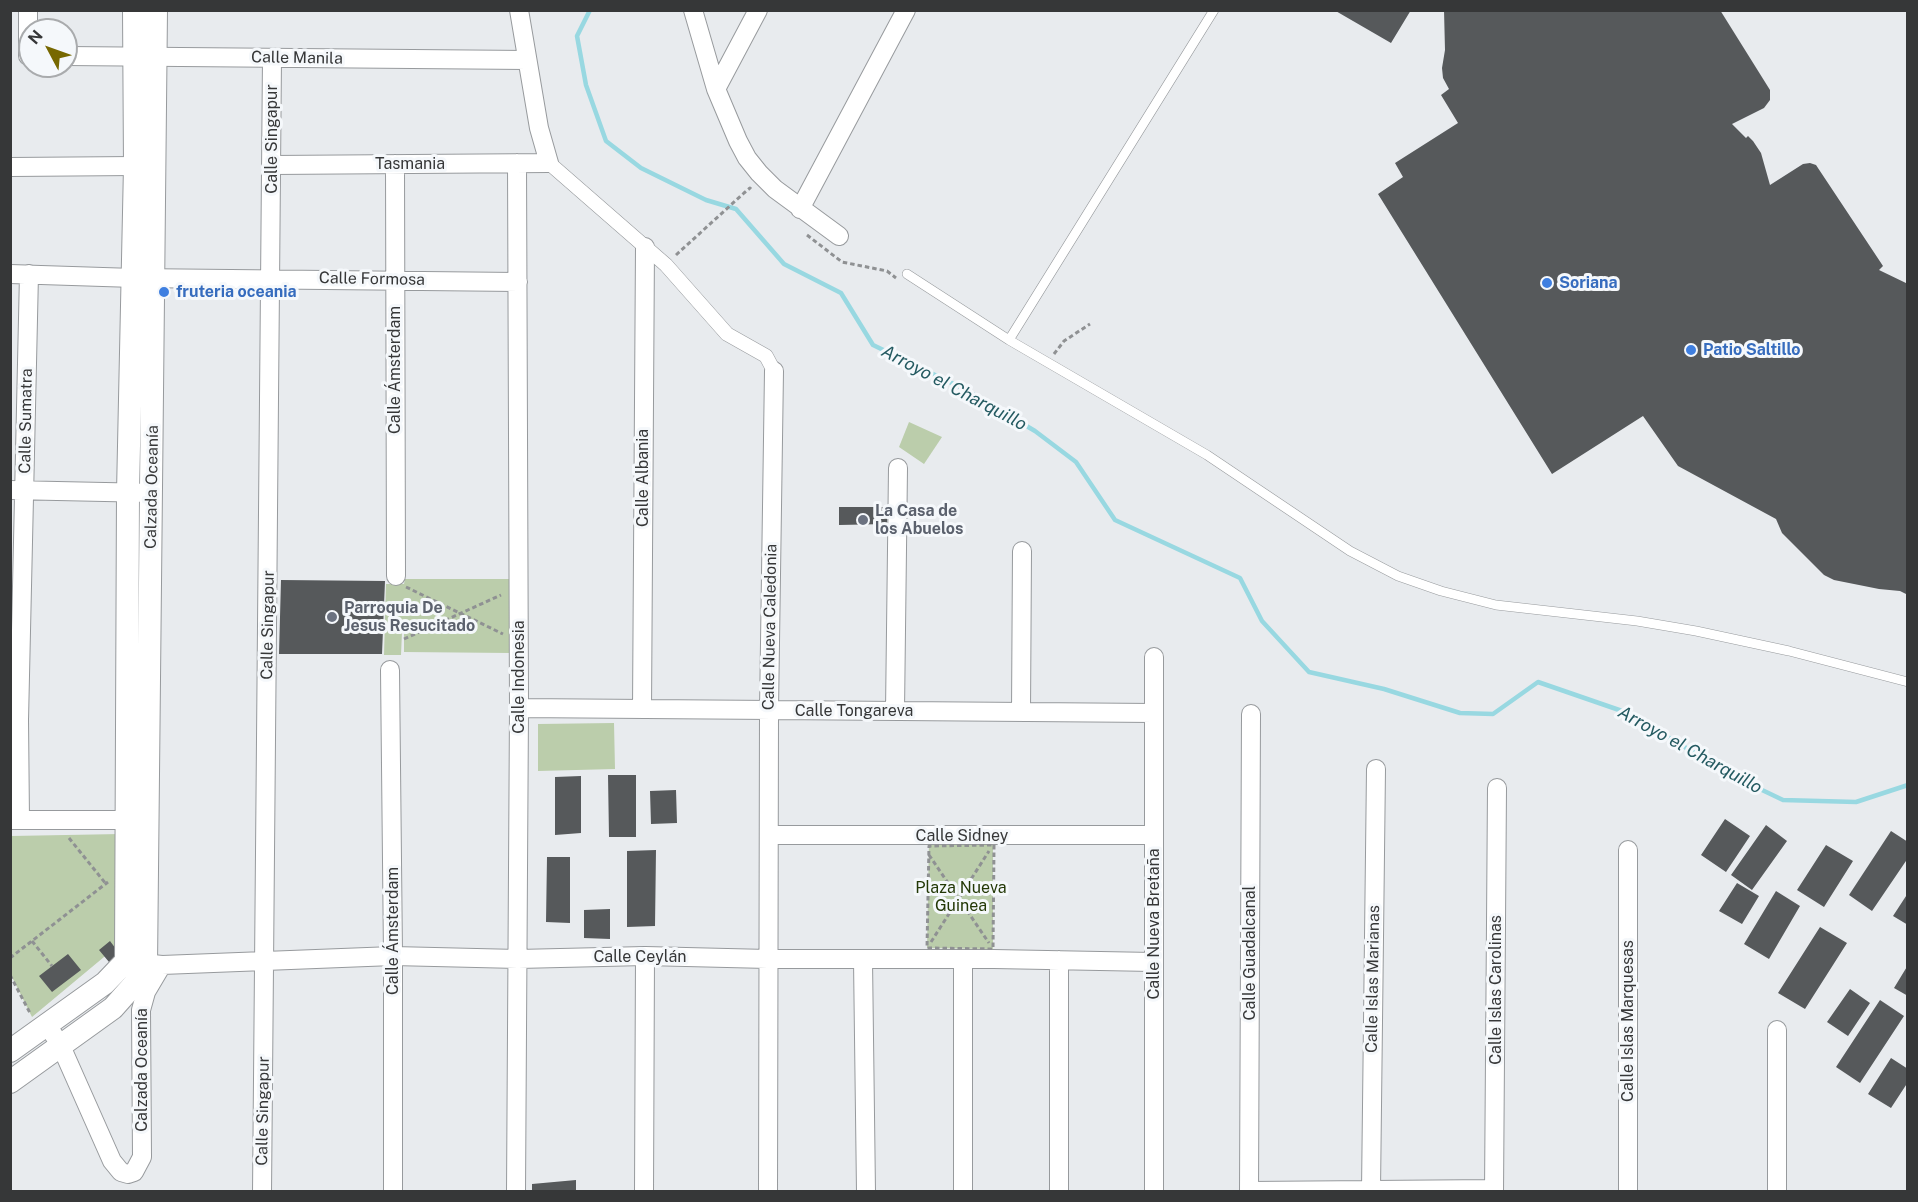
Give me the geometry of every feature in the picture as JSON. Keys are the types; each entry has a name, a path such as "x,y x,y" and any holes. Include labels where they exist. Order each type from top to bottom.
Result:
{"street":[{"name":"Calzada Oceanía","path":"61,1047 112,1161 121,1172 128,1174 134,1172 142,1157 142,1000 145,963 152,493 144,277 145,57 134,10"},
{"name":"Calzada Oceanía","path":"145,963 126,820 128,492 144,277 135,166 145,57 156,10"},
{"path":"519,10 539,128 549,163"},
{"path":"693,10 716,88 747,158 759,173 800,209 839,236"},
{"path":"716,88 758,10"},
{"path":"800,209 906,10"},
{"name":"Calle Manila","path":"78,56 528,60"},
{"name":"Calle Singapur","path":"262,1191 272,58"},
{"name":"Tasmania","path":"272,165 549,163"},
{"name":"Calle Nueva Caledonia","path":"549,163 666,265 727,334 766,356 774,371 769,710 768,1191"},
{"name":"Calle Ámsterdam","path":"395,164 400,582"},
{"name":"Calle Indonesia","path":"516,1191 519,708 518,164"},
{"path":"10,167 135,166"},
{"name":"Calle Albania","path":"642,709 645,247"},
{"name":"Calle Formosa","path":"20,274 518,282"},
{"name":"Calle Sumatra","path":"15,820 20,720 18,489 20,274"},
{"path":"895,711 898,468"},
{"path":"18,489 152,493"},
{"path":"1021,712 1022,551"},
{"name":"Calle Nueva Bretaña","path":"1154,657 1154,1191"},
{"name":"Calle Ámsterdam","path":"390,670 393,1191"},
{"path":"10,703 20,720"},
{"name":"Calle Tongareva","path":"519,708 1154,712"},
{"name":"Calle Guadalcanal","path":"1249,1191 1251,714"},
{"name":"Calle Islas Marianas","path":"1371,1190 1376,769"},
{"name":"Calle Islas Carolinas","path":"1494,1190 1497,788"},
{"path":"15,820 126,820"},
{"name":"Calle Sidney","path":"770,835 993,841 1154,836"},
{"name":"Calle Islas Marquesas","path":"1628,850 1628,1191"},
{"name":"Calle Ceylán","path":"145,963 393,956 518,959 645,956 963,960 994,954 1059,960 1153,962"},
{"path":"645,956 645,1191"},
{"path":"863,960 866,1191"},
{"path":"963,960 963,1191"},
{"path":"1059,960 1059,1191"},
{"path":"10,1051 41,1023 112,977 145,963"},
{"path":"10,1082 61,1047 122,1000 137,981 145,963"},
{"path":"41,1023 61,1047"},
{"path":"1778,1030 1778,1191"},
{"path":"1249,1191 1494,1190"}],"lane":[{"path":"1009,340 1214,10"},
{"path":"907,274 1009,340 1233,471 1350,551 1372,564 1419,584 1496,605 1637,621 1696,631 1789,651 1908,682"}],"path":[{"path":"674,258 744,193"},
{"path":"1048,362 1064,341 1090,324"},
{"path":"400,582 511,637"},
{"path":"404,639 501,595"},
{"path":"78,835 67,835 111,890"},
{"path":"927,948 929,846 993,841"},
{"path":"927,948 993,841"},
{"path":"993,841 994,954"},
{"path":"929,855 994,954"},
{"path":"10,958 113,878"},
{"path":"32,941 52,966"},
{"path":"927,948 994,954"},
{"path":"10,975 41,1023"}],"green space":[{"path":"909,422 942,437 924,464 899,447"},
{"path":"405,579 511,579 510,653 404,652 404,631 399,631 402,632 401,655 384,655 386,584 404,584"},
{"path":"614,723 615,769 538,771 538,724"},
{"path":"121,834 122,942 32,1017 11,975 11,836"},
{"name":"Plaza Nueva Guinea","path":"993,840 993,949 927,948 929,841"}],"building":[{"path":"1334,10 1411,10 1391,43"},
{"name":"Patio Saltillo","path":"1444,10 1720,10 1770,90 1770,100 1764,108 1732,124 1746,138 1748,136 1753,141 1761,153 1770,185 1803,164 1816,165 1883,266 1879,270 1908,284 1908,595 1900,591 1834,580 1824,575 1782,533 1776,519 1678,466 1643,416 1552,474 1378,194 1403,177 1395,163 1458,123 1441,95 1449,89 1443,78 1442,68 1445,50"},
{"name":"La Casa de los Abuelos","path":"839,507 887,507 887,524 839,525"},
{"name":"Parroquia De Jesus Resucitado","path":"281,580 385,581 382,654 279,654"},
{"path":"608,775 636,775 636,837 609,837"},
{"path":"581,776 581,833 555,835 555,777"},
{"path":"676,790 677,823 651,824 650,791"},
{"path":"1725,819 1750,836 1726,872 1701,855"},
{"path":"1766,825 1787,841 1752,890 1731,875"},
{"path":"1891,831 1908,842 1908,858 1872,911 1849,895"},
{"path":"1826,845 1853,861 1824,907 1797,890"},
{"path":"656,850 655,926 627,927 627,851"},
{"path":"547,857 570,857 570,923 546,922"},
{"path":"1737,883 1759,896 1742,924 1719,911"},
{"path":"1776,891 1800,906 1769,959 1744,944"},
{"path":"1908,893 1908,925 1893,916"},
{"path":"610,909 610,939 584,938 584,910"},
{"path":"1820,927 1847,943 1805,1009 1778,993"},
{"path":"110,941 119,953 109,962 99,950"},
{"path":"68,954 81,970 52,992 39,976"},
{"path":"1908,965 1908,996 1894,988"},
{"path":"1850,989 1870,1003 1848,1036 1827,1022"},
{"path":"1880,1000 1904,1016 1860,1083 1836,1067"},
{"path":"1891,1058 1908,1069 1908,1082 1891,1108 1868,1094"},
{"path":"576,1180 576,1192 532,1192 532,1184"}],"waterway":[{"name":"Arroyo el Charquillo","path":"590,10 577,36 586,85 606,141 641,168 706,200 736,209 784,264 841,293 873,345 964,389 1035,431 1076,462 1115,520 1240,578 1262,621 1309,672 1384,689 1460,713 1493,714 1538,682 1625,712 1739,779 1783,800 1856,802 1908,785"}],"place":[{"name":"Soriana","path":"1547,283"},
{"name":"fruteria oceania","path":"164,292"},
{"name":"Patio Saltillo","path":"1691,350"},
{"name":"La Casa de los Abuelos","path":"863,520"},
{"name":"Parroquia De Jesus Resucitado","path":"332,617"}]}
